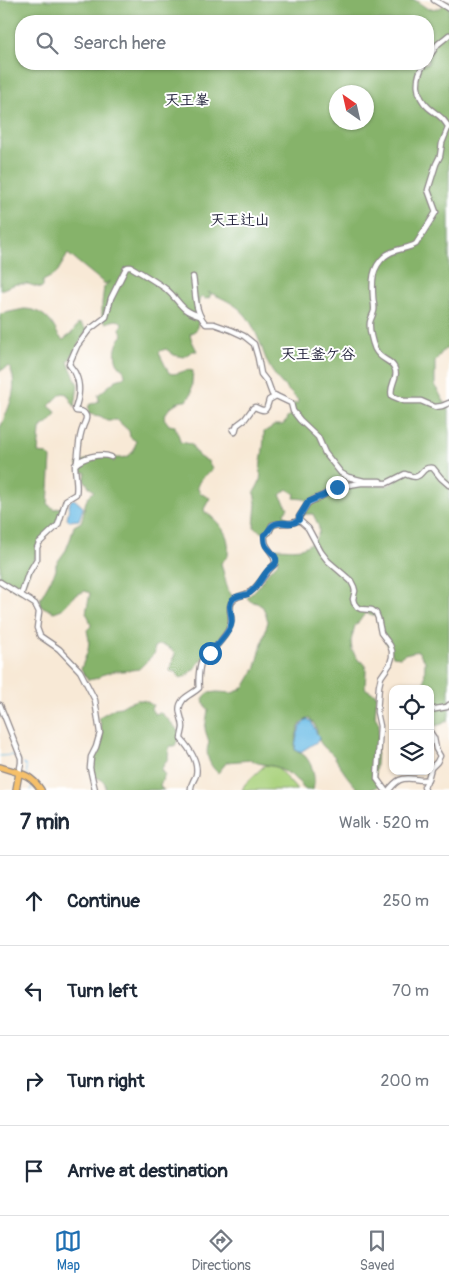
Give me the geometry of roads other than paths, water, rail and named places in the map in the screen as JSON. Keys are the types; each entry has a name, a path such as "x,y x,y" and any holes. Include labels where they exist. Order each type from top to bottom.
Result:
{"main road":[{"path":"0,767 29,776 41,790"},
{"path":"16,790 19,773"}],"street":[{"path":"434,0 449,9"},
{"path":"434,50 449,35"},
{"path":"421,70 418,83 419,93 427,106 447,123 448,128 428,190 436,212 416,244 391,252 383,257 372,279 374,310 370,326 376,352 384,360 392,363 395,368 396,375 391,389 392,396 404,401 421,402 435,407 449,404"},
{"path":"21,595 28,574 37,559 39,543 58,525 66,500 76,494 78,482 75,475 75,465 86,415 84,412 76,411 75,409 79,396 79,385 77,376 69,364 77,346 89,330 106,317 111,298 126,268 131,267 158,284 171,294 186,311 200,316"},
{"path":"193,277 197,306 200,316 206,324 214,324 230,330 244,336 254,344 261,374 268,383 272,394 291,403 293,411 318,436 325,453 341,473 364,481 387,483"},
{"path":"233,430 235,432 238,425 245,420 253,408 265,410 268,407 269,400 277,396"},
{"path":"77,462 101,455 111,458"},
{"path":"190,790 196,775 196,765 189,748 181,739 183,728 179,707 186,697 199,688 198,682 203,657 210,653 229,630 232,621 230,606 232,600 248,594 275,564 274,556 265,545 264,535 275,524 292,524 299,520 308,502 337,487 387,483 405,474 417,477 428,467 432,468 449,485"},
{"path":"299,520 308,528 328,561 351,581 354,587 353,599 357,607 372,610 376,613 380,633 392,650 390,664 380,681 377,712 380,726 377,779 381,786 387,790 402,779 411,778 422,781 428,779 429,775"},
{"path":"0,582 32,601 38,608 37,628 40,636 60,649 80,671 95,700 100,733 91,757 90,768 95,790"},
{"path":"0,705 21,758 19,773"},
{"path":"434,709 449,705"},
{"path":"434,738 436,749 440,756 438,762 434,765"},
{"path":"425,790 424,787 427,781"}],"water":[{"path":"74,499 83,508 79,520 69,521 67,519 70,502"},
{"path":"307,719 311,721 319,738 318,741 298,752 295,749 297,737 301,726"}],"waterway":[{"path":"0,756 13,755 20,761"},
{"path":"23,763 26,766 27,775"},
{"path":"30,781 31,790"}],"district":[{"name":"天王峯","path":"187,100"},
{"name":"天王辻山","path":"240,220"},
{"name":"天王釜ケ谷","path":"318,354"}]}
